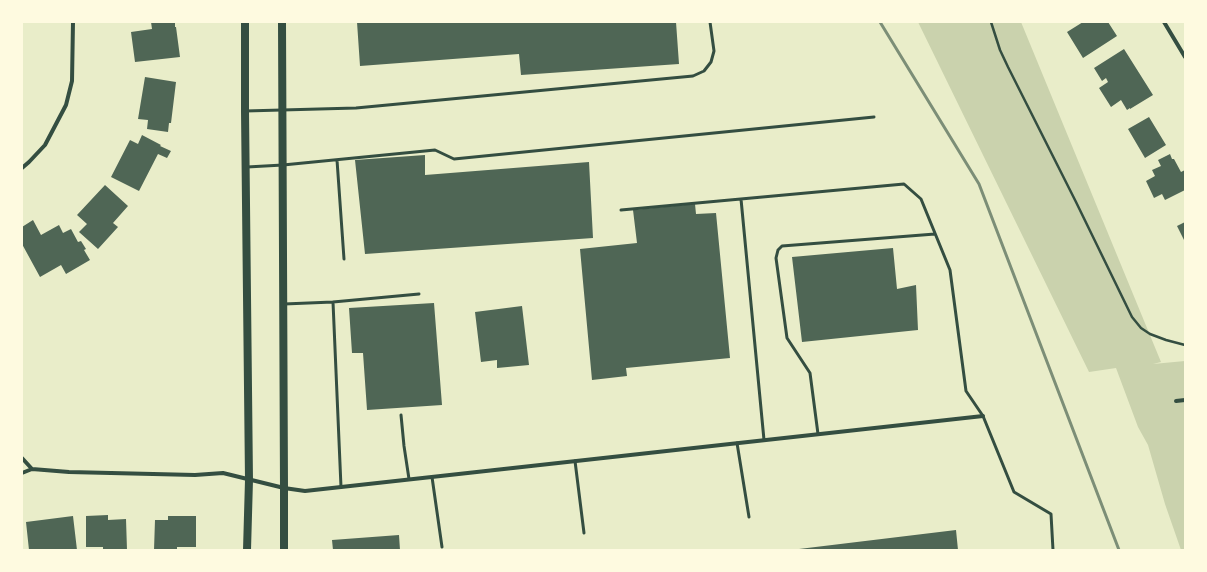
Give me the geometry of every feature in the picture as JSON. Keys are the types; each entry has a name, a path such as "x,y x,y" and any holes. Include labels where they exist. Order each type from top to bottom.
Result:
{"main road":[{"path":"245,22 250,480 247,550"},
{"path":"282,22 284,550"}],"street":[{"path":"22,168 45,145 66,105 72,81 73,22"},
{"path":"1164,22 1185,57"},
{"path":"1176,401 1185,400"},
{"path":"22,474 32,469 68,472 195,475 223,473 284,488 305,491 983,416"},
{"path":"22,458 32,469"}],"lane":[{"path":"245,111 356,108 693,76 704,71 711,62 714,51 710,22"},
{"path":"246,167 283,165 436,150 454,159 874,117"},
{"path":"336,160 344,260"},
{"path":"621,210 904,184 921,199 950,270 966,391 983,416 1014,492 1051,514 1053,550"},
{"path":"741,199 764,440"},
{"path":"818,434 810,373 787,338 776,258 778,250 782,246 935,234"},
{"path":"283,304 333,302 419,294"},
{"path":"333,302 341,487"},
{"path":"402,415 404,446 409,479"},
{"path":"737,443 749,517"},
{"path":"575,461 584,533"},
{"path":"432,477 442,547"}],"path":[{"path":"991,22 998,44 1008,67 1132,317 1141,328 1150,334 1185,345"}],"green space":[{"path":"918,22 1021,22 1161,362 1153,364 1185,361 1185,550 1181,550 1165,504 1148,445 1138,427 1116,368 1089,372"}],"building":[{"path":"151,22 175,22 180,57 135,62 131,32 152,29"},
{"path":"357,22 676,22 679,64 521,75 519,54 360,66"},
{"path":"1083,22 1108,22 1117,36 1083,58 1067,32"},
{"path":"1124,49 1153,95 1127,110 1121,100 1111,107 1099,88 1108,82 1106,78 1102,81 1094,68"},
{"path":"145,77 176,82 171,123 169,123 168,132 147,129 148,120 138,119"},
{"path":"1149,117 1166,145 1145,158 1128,129"},
{"path":"142,135 171,151 167,158 158,154 139,191 111,177 130,140 138,144"},
{"path":"1170,154 1181,172 1185,170 1185,190 1165,200 1162,194 1154,198 1146,181 1155,176 1152,170 1161,166 1158,160"},
{"path":"425,155 425,175 589,162 593,238 365,254 355,160"},
{"path":"105,185 128,206 113,223 118,227 98,249 79,232 87,224 77,215"},
{"path":"695,204 696,214 716,213 730,358 626,368 627,376 592,380 580,249 637,243 633,210"},
{"path":"33,220 41,235 59,225 63,233 71,229 78,242 81,241 86,249 84,250 90,260 66,274 61,265 40,277 22,244 22,227"},
{"path":"1185,222 1185,242 1177,226"},
{"path":"893,248 897,289 916,285 918,330 802,342 792,257"},
{"path":"434,303 442,405 367,410 363,353 352,353 349,308"},
{"path":"522,306 529,365 497,368 497,360 481,362 475,312"},
{"path":"108,515 108,520 126,519 127,550 103,550 103,547 86,547 86,516"},
{"path":"73,516 77,550 29,550 26,522"},
{"path":"168,516 196,516 196,547 177,547 177,550 154,550 155,520 168,520"},
{"path":"956,530 958,550 799,550 799,549"},
{"path":"399,535 400,550 333,550 332,540"}],"railway":[{"path":"880,22 979,184 1119,550"}]}
